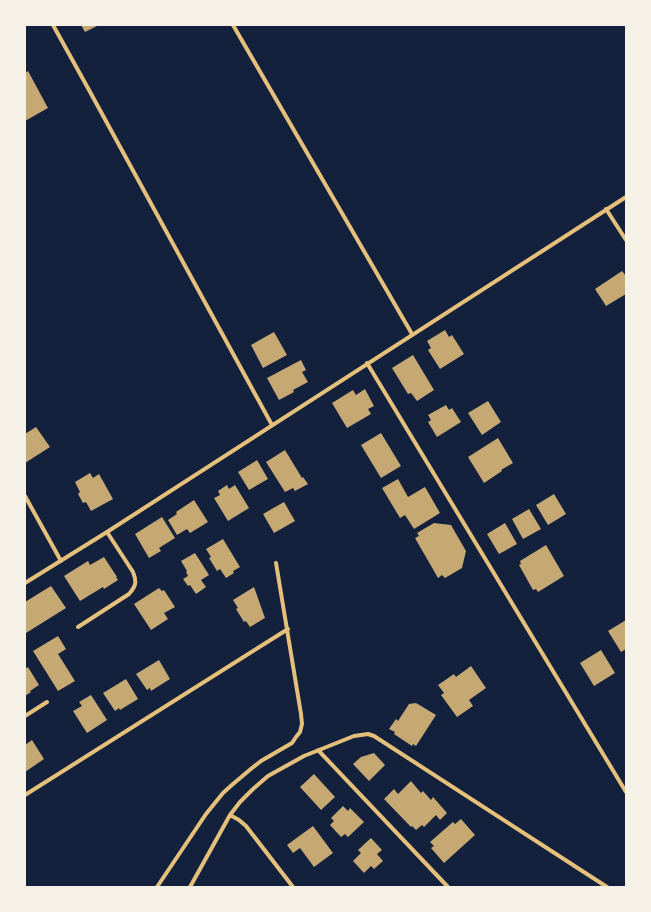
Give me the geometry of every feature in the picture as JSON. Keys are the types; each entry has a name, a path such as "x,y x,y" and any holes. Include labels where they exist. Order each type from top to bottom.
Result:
{"street":[{"path":"53,25 272,425"},
{"path":"233,25 412,334"},
{"path":"25,583 107,532 626,197"},
{"path":"606,210 626,240"},
{"path":"367,363 626,792"},
{"path":"25,496 61,561"},
{"path":"78,627 129,594 134,589 136,583 133,572 107,532"},
{"path":"157,887 206,814 223,793 261,761 292,743 300,732 302,724 301,714 276,563"},
{"path":"25,795 288,629"},
{"path":"25,716 47,702"},
{"path":"190,887 230,815 253,789 268,776 304,756 361,734 374,736 607,887"},
{"path":"318,750 448,887"},
{"path":"230,815 246,826 293,887"}],"building":[{"path":"81,25 99,25 85,32"},
{"path":"28,71 48,108 25,121 25,73"},
{"path":"622,271 626,276 626,294 606,306 595,289"},
{"path":"445,330 449,337 452,335 464,354 440,369 428,350 431,348 427,341"},
{"path":"274,332 287,355 263,368 251,345"},
{"path":"413,355 434,390 417,401 411,393 408,394 392,368"},
{"path":"301,360 306,370 302,372 308,382 279,400 267,378"},
{"path":"365,389 374,406 368,409 371,414 347,428 332,403 353,390 356,395"},
{"path":"488,401 501,422 482,435 468,413"},
{"path":"446,405 449,410 452,408 461,422 437,437 428,422 431,420 428,415"},
{"path":"36,427 50,447 25,463 25,434"},
{"path":"381,433 401,466 381,478 361,445"},
{"path":"498,438 513,463 484,483 468,457"},
{"path":"285,450 302,478 303,477 308,484 295,491 293,488 285,492 266,462"},
{"path":"257,460 268,479 249,490 238,472"},
{"path":"90,473 93,478 99,474 113,499 91,511 86,502 83,503 78,494 80,492 75,482"},
{"path":"398,479 408,497 425,487 440,513 414,529 405,515 400,518 382,488"},
{"path":"227,485 229,489 235,485 249,508 228,521 214,498 220,495 218,491"},
{"path":"554,494 566,514 548,525 536,505"},
{"path":"194,500 208,522 190,533 187,529 177,535 168,520 177,514 176,512"},
{"path":"284,502 295,521 274,533 263,514"},
{"path":"529,509 541,529 523,539 512,519"},
{"path":"162,517 175,538 159,548 161,551 149,558 135,534"},
{"path":"434,523 451,525 466,551 462,568 445,578 442,575 438,578 415,538 419,536 417,533"},
{"path":"505,523 517,544 499,554 487,534"},
{"path":"223,539 240,567 226,578 220,569 217,571 209,558 211,557 206,549"},
{"path":"546,545 564,576 538,592 536,589 533,590 519,565 521,564 520,561"},
{"path":"195,553 209,575 201,580 206,587 196,594 190,585 188,586 183,579 188,576 187,571 181,561"},
{"path":"104,557 118,580 80,601 64,576 88,561 90,565"},
{"path":"51,586 66,608 26,633 25,602"},
{"path":"254,587 265,618 250,627 246,621 244,622 236,609 238,608 233,600"},
{"path":"159,588 162,591 164,590 175,607 164,613 168,619 151,630 134,604"},
{"path":"626,620 626,649 621,652 608,631"},
{"path":"58,636 66,649 58,654 75,681 58,691 33,651"},
{"path":"601,650 615,673 594,686 580,663"},
{"path":"159,660 170,679 151,691 150,688 147,690 136,674"},
{"path":"471,666 486,688 469,700 473,706 457,717 441,695 444,693 438,685 454,674 456,677"},
{"path":"28,667 39,685 25,696 25,669"},
{"path":"126,679 138,699 120,710 119,708 115,711 103,693"},
{"path":"91,695 107,720 87,733 73,711 82,706 79,702"},
{"path":"416,703 436,715 416,746 413,744 412,746 389,729 396,719 398,721 409,704"},
{"path":"32,740 44,759 25,772 25,745"},
{"path":"374,753 385,765 369,781 353,764 361,757"},
{"path":"314,774 335,797 321,810 300,787"},
{"path":"411,781 421,793 423,791 431,800 433,797 447,813 440,820 436,815 424,827 422,825 416,830 412,826 411,827 384,799 394,789 398,794"},
{"path":"343,806 348,811 350,808 364,822 348,837 345,834 341,837 330,825 334,821 331,818"},
{"path":"461,819 475,835 444,863 431,848 434,846 430,842 453,822 455,824"},
{"path":"313,826 333,853 314,867 300,848 293,853 287,845"},
{"path":"371,838 382,850 377,854 383,861 374,869 371,866 364,873 353,861 361,853 358,850"}]}
